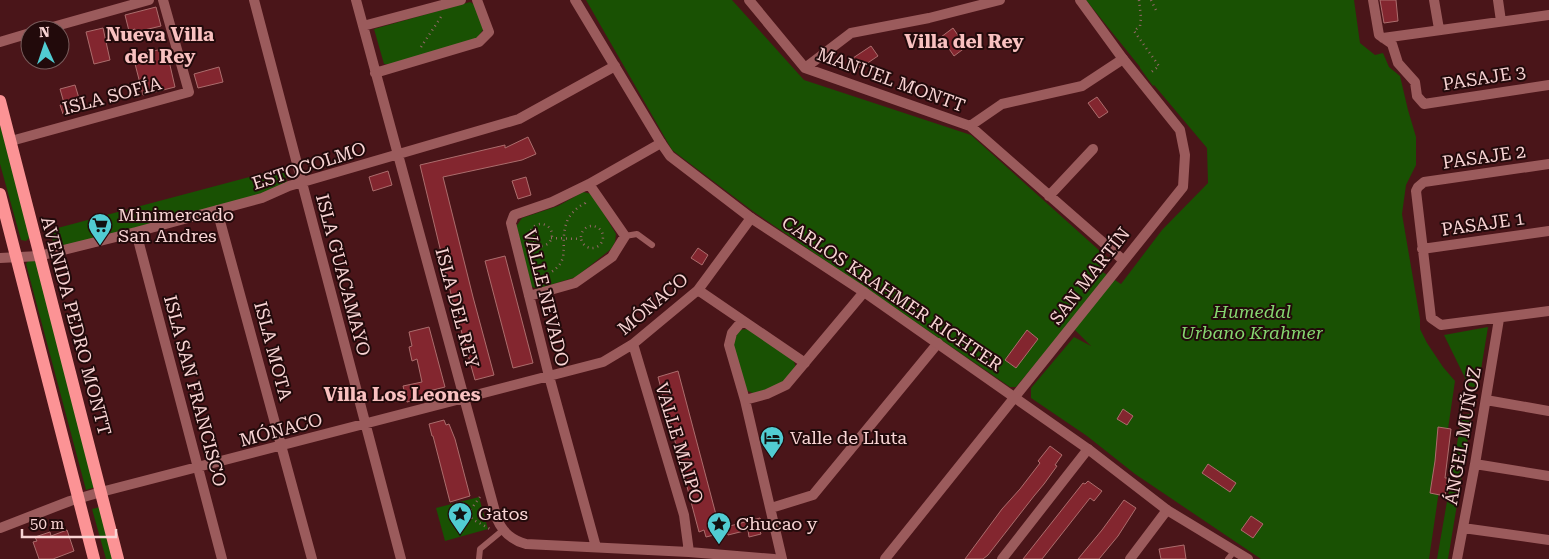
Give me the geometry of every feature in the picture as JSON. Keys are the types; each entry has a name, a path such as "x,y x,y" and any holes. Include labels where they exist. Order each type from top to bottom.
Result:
{"main road":[{"name":"AVENIDA PEDRO MONTT","path":"0,101 118,559"},
{"path":"0,194 94,559"}],"street":[{"path":"70,22 149,0"},
{"name":"ISLA SOFÍA","path":"11,141 189,92 163,0"},
{"name":"ISLA GUACAMAYO","path":"254,0 401,559"},
{"name":"ISLA DEL REY","path":"356,0 497,519 503,530"},
{"path":"375,73 479,42 489,32 477,0"},
{"name":"CARLOS KRAHMER RICHTER","path":"575,0 670,156 751,218 864,292 1088,449 1167,510 1248,559"},
{"name":"MANUEL MONTT","path":"749,0 805,68 970,126 1123,260"},
{"path":"805,68 851,33 929,18 1000,0"},
{"name":"SAN MARTÍN","path":"885,559 1183,187 1184,155 1180,130 1123,59 1080,0"},
{"path":"1373,0 1378,32 1383,38 1549,15"},
{"path":"1434,0 1439,29"},
{"path":"1498,0 1501,21"},
{"path":"363,26 456,1"},
{"path":"0,42 20,36"},
{"name":"PASAJE 3","path":"1383,38 1392,44 1398,63 1414,82 1417,96 1424,104 1549,85"},
{"path":"970,126 1002,104 1082,86 1123,59"},
{"name":"ESTOCOLMO","path":"0,258 40,256 136,232 262,198 289,186 519,119 615,66"},
{"name":"VALLE NEVADO","path":"596,547 549,376 511,223 514,214 552,202 589,184 661,143"},
{"path":"1049,196 1094,149"},
{"name":"PASAJE 2","path":"1422,249 1416,191 1424,182 1549,164"},
{"path":"529,296 575,283 612,256 625,236 589,184"},
{"name":"ISLA MOTA","path":"217,210 312,559"},
{"name":"MÓNACO","path":"0,528 102,492 603,362 633,344 698,290 751,218"},
{"name":"PASAJE 1","path":"1422,249 1549,231"},
{"name":"ISLA SAN FRANCISCO","path":"136,232 222,559"},
{"path":"1422,249 1431,318 1441,325 1499,319 1549,311"},
{"path":"698,290 805,363"},
{"path":"745,400 767,394 786,385 864,292"},
{"name":"ÁNGEL MUÑOZ","path":"1457,559 1476,464 1499,319"},
{"path":"742,321 732,333 729,345 745,400 782,559"},
{"path":"771,508 813,495 938,343"},
{"name":"VALLE MAIPO","path":"633,344 684,515 689,552"},
{"path":"1486,400 1549,411"},
{"path":"1002,559 1088,449"},
{"path":"1476,464 1549,476"},
{"path":"1130,559 1167,510"},
{"path":"1462,528 1549,540"},
{"path":"503,530 512,539 526,544 689,552 727,557 774,559"}],"lane":[{"path":"625,236 637,234 652,245"},
{"path":"479,559 480,549 503,530"},
{"path":"1228,559 1235,550"}],"path":[{"path":"1139,0 1140,26 1134,30 1159,66 1141,80"},
{"path":"1151,0 1156,10"},
{"path":"410,63 456,1"},
{"path":"529,296 538,278 548,274 560,265 564,257 565,228 574,210 585,203 589,184"},
{"path":"542,224 546,225 550,230 551,238 547,244 540,246 534,244 529,234 535,225 542,224"},
{"path":"551,238 581,240 585,245 592,248 598,245 603,236 597,227 589,226 583,229 581,240"},
{"path":"480,497 469,512 472,519 490,529"}],"green space":[{"name":"Humedal Urbano Krahmer","path":"586,0 732,0 804,80 971,135 1110,260 1101,271 1121,284 1162,230 1208,183 1207,148 1153,86 1086,0 1354,0 1360,43 1375,55 1383,53 1389,67 1400,76 1416,137 1416,165 1406,185 1402,214 1420,319 1420,329 1443,367 1455,381 1429,559 1261,559 1135,474 1087,436 1031,398 1031,388 1074,337 1091,346 1069,324 1016,387 1010,387 754,212 672,150"},
{"path":"470,2 477,6 484,28 476,40 390,64 384,64 374,29"},
{"path":"0,124 30,237 26,241 21,240 0,164"},
{"path":"283,168 289,189 60,248 54,246 50,230"},
{"path":"583,192 592,194 616,234 615,242 611,249 576,277 537,289 530,286 515,228 522,218 558,206"},
{"path":"32,260 36,262 96,487 86,490 26,264"},
{"path":"1488,327 1478,388 1469,386 1444,335"},
{"path":"748,329 794,361 796,368 783,384 755,394 745,390 733,343 739,330"},
{"path":"1472,414 1448,559 1437,559 1462,415"},
{"path":"479,497 488,529 445,541 436,508"},
{"path":"100,507 113,559 106,559 92,509"}],"building":[{"path":"1380,0 1396,0 1398,21 1384,23"},
{"path":"156,7 161,26 136,32 135,29 129,31 125,15"},
{"path":"103,28 110,60 94,64 86,32"},
{"path":"953,28 966,47 954,56 941,37"},
{"path":"871,46 878,56 860,68 853,58"},
{"path":"166,48 175,87 143,95 133,56"},
{"path":"219,67 223,82 198,88 194,74"},
{"path":"75,85 82,108 63,114 60,105 64,103 60,89"},
{"path":"1097,97 1108,112 1099,118 1088,103"},
{"path":"528,137 536,154 522,160 443,177 494,375 475,380 451,294 420,165 505,145 505,148"},
{"path":"388,171 392,185 373,191 369,177"},
{"path":"526,177 531,195 518,199 512,181"},
{"path":"698,248 708,255 702,265 691,258"},
{"path":"505,256 533,363 513,368 485,261"},
{"path":"429,327 445,387 425,392 426,397 407,402 403,386 422,382 417,359 412,361 409,347 412,346 409,332"},
{"path":"1027,330 1038,339 1016,368 1005,360"},
{"path":"678,371 719,526 716,527 718,534 706,537 704,530 699,532 658,377"},
{"path":"1123,409 1133,416 1127,425 1117,419"},
{"path":"444,420 446,425 449,424 455,439 470,496 450,502 429,424"},
{"path":"1438,427 1451,429 1445,478 1448,478 1445,496 1430,493"},
{"path":"1050,446 1062,455 1055,465 1057,466 1044,484 988,555 983,559 965,559 1002,509 1040,463 1038,461"},
{"path":"1208,464 1236,483 1230,492 1202,473"},
{"path":"1088,481 1102,491 1094,501 1090,498 1042,559 1023,559 1083,483 1085,484"},
{"path":"1124,500 1136,508 1118,536 1099,559 1078,559 1102,530"},
{"path":"1251,516 1263,524 1253,538 1241,530"},
{"path":"760,518 763,527 759,528 761,534 749,537 748,530 728,535 726,527"},
{"path":"67,530 74,551 53,559 39,559 33,542 37,541 35,537 50,532 51,536"},
{"path":"1184,545 1186,559 1161,559 1159,549"}],"place":[{"name":"Minimercado San Andres","path":"100,246"},
{"name":"Valle de Lluta","path":"772,459"},
{"name":"Gatos","path":"460,535"},
{"name":"Chucao y","path":"719,545"}],"district":[{"name":"Villa del Rey","path":"964,41"},
{"name":"Nueva Villa del Rey","path":"160,45"},
{"name":"Villa Los Leones","path":"402,394"}]}
